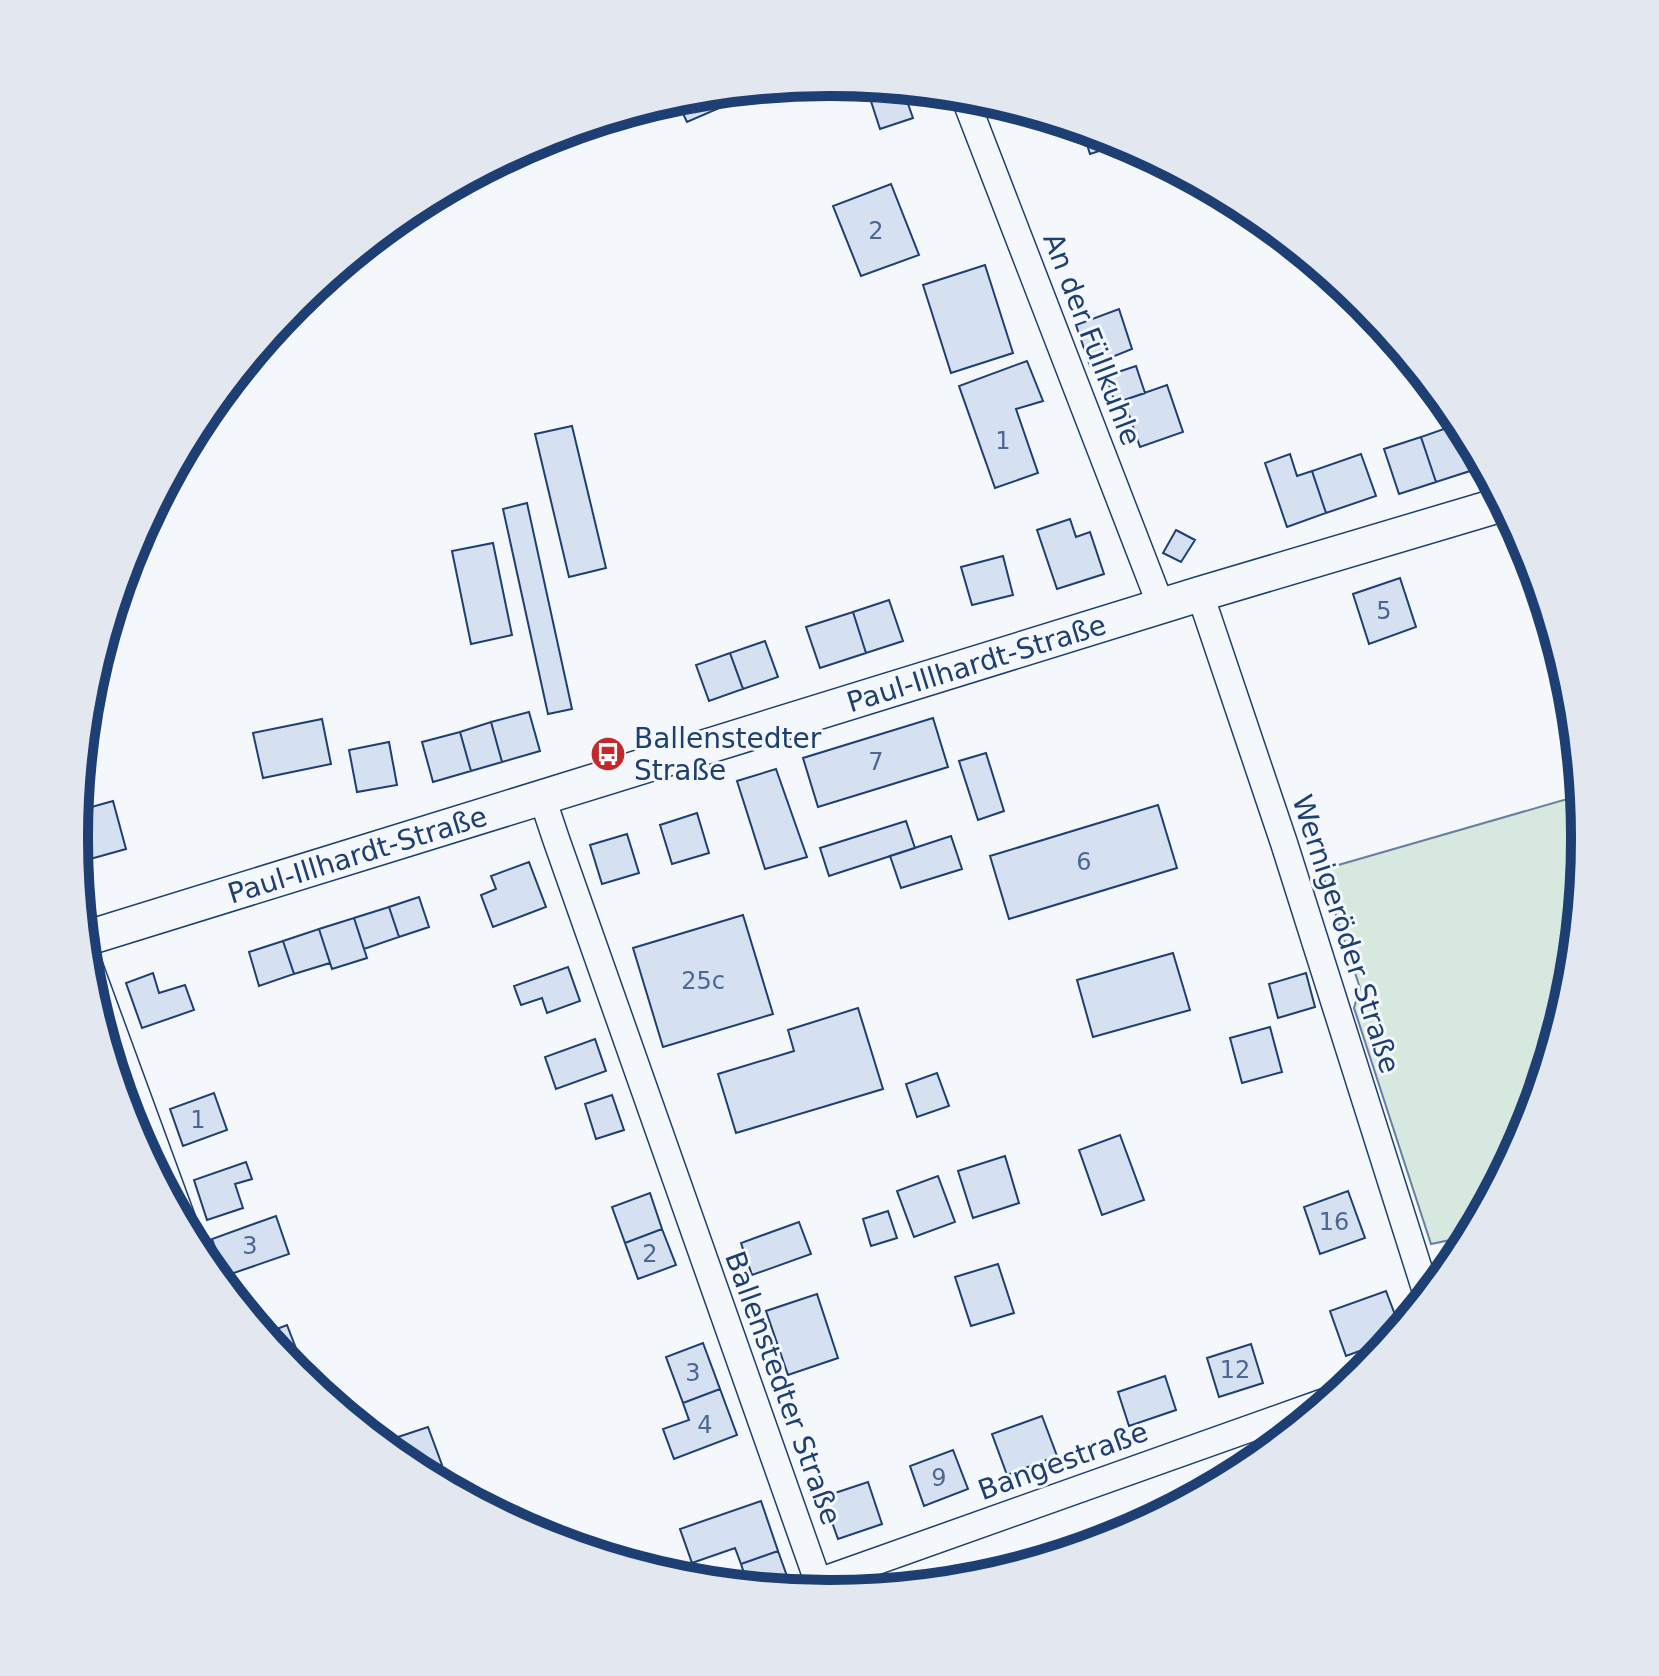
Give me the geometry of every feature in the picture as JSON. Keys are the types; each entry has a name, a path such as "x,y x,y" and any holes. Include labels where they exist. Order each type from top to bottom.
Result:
{"street":[{"name":"An der Füllkuhle","path":"970,110 1161,606"},
{"name":"Paul-Illhardt-Straße","path":"94,936 1200,594 1493,507"},
{"name":"Wernigeröder Straße","path":"1200,594 1288,857 1423,1282"},
{"name":"Ballenstedter Straße","path":"542,797 817,1579"},
{"path":"114,1033 157,1151"},
{"name":"Bangestraße","path":"840,1580 1298,1412"}],"shaded area":[{"path":"1569,798 1571,838 1565,935 1546,1030 1515,1122 1495,1166 1453,1239 1431,1244 1354,1008 1360,988 1321,870"}],"building":[{"path":"870,98 907,101 913,118 880,129"},
{"path":"723,105 724,106 687,122 682,112"},
{"path":"1086,143 1104,150 1090,154"},
{"path":"891,184 919,255 861,276 833,206"},
{"path":"985,265 1013,353 951,373 923,285"},
{"path":"1119,309 1132,349 1090,366 1076,325"},
{"path":"1027,361 1043,401 1016,409 1038,473 995,488 959,386"},
{"path":"1136,366 1145,393 1115,403 1106,376"},
{"path":"1167,385 1183,432 1140,447 1124,400"},
{"path":"572,426 606,568 569,577 535,434"},
{"path":"1447,428 1465,456 1470,471 1436,482 1421,437"},
{"path":"1421,437 1436,482 1399,494 1384,449"},
{"path":"1290,454 1297,476 1312,471 1326,513 1287,527 1265,463"},
{"path":"1361,454 1376,496 1326,513 1312,471"},
{"path":"527,503 572,709 548,714 503,509"},
{"path":"1070,519 1076,537 1090,532 1104,574 1057,589 1037,530"},
{"path":"1176,530 1195,540 1181,562 1163,553"},
{"path":"493,543 512,635 471,644 452,551"},
{"path":"1003,556 1013,595 972,605 961,567"},
{"path":"1400,578 1416,627 1369,644 1353,594"},
{"path":"889,600 903,641 866,653 853,612"},
{"path":"853,612 866,653 820,668 806,627"},
{"path":"765,641 778,677 743,689 730,653"},
{"path":"730,653 743,689 709,701 696,665"},
{"path":"529,712 540,751 502,762 491,722"},
{"path":"933,718 948,767 818,807 803,758"},
{"path":"322,719 331,764 263,778 253,733"},
{"path":"491,722 502,762 471,771 460,732"},
{"path":"460,732 471,771 433,782 422,742"},
{"path":"389,742 397,785 357,792 349,750"},
{"path":"986,753 1004,811 978,820 959,761"},
{"path":"776,769 807,857 765,869 737,781"},
{"path":"113,801 126,849 89,859 89,808"},
{"path":"1158,805 1177,868 1009,919 990,856"},
{"path":"697,813 709,853 672,864 660,825"},
{"path":"906,821 915,848 829,876 820,848"},
{"path":"627,834 639,873 602,884 590,845"},
{"path":"951,836 962,869 901,888 890,856"},
{"path":"529,862 546,907 493,927 481,895 496,889 491,876"},
{"path":"419,897 429,927 399,937 389,907"},
{"path":"389,907 399,937 364,949 354,918"},
{"path":"743,915 773,1014 663,1047 633,948"},
{"path":"354,918 367,958 332,969 319,929"},
{"path":"319,929 330,963 294,974 283,941"},
{"path":"283,941 294,974 259,986 249,952"},
{"path":"1173,953 1190,1010 1093,1037 1077,980"},
{"path":"568,967 580,1001 547,1013 542,998 521,1005 514,986"},
{"path":"153,973 159,993 185,985 194,1010 142,1028 126,983"},
{"path":"1306,973 1315,1007 1278,1018 1269,984"},
{"path":"858,1008 883,1089 736,1133 718,1074 794,1051 788,1030"},
{"path":"1270,1027 1282,1072 1242,1083 1230,1038"},
{"path":"595,1039 606,1071 556,1089 545,1057"},
{"path":"937,1073 949,1106 917,1117 906,1084"},
{"path":"214,1093 227,1130 183,1146 170,1109"},
{"path":"612,1095 624,1130 596,1139 585,1104"},
{"path":"1120,1135 1144,1200 1102,1215 1079,1150"},
{"path":"1005,1156 1019,1203 973,1218 958,1171"},
{"path":"246,1162 252,1179 235,1184 243,1208 207,1220 194,1180"},
{"path":"938,1176 955,1222 914,1237 897,1191"},
{"path":"1348,1191 1365,1238 1320,1254 1304,1207"},
{"path":"650,1193 662,1229 625,1243 612,1207"},
{"path":"888,1211 897,1238 871,1246 863,1219"},
{"path":"276,1216 289,1254 230,1274 219,1258 212,1239"},
{"path":"799,1222 811,1254 752,1275 741,1243"},
{"path":"662,1229 676,1265 638,1279 625,1243"},
{"path":"998,1264 1014,1313 971,1326 955,1277"},
{"path":"1386,1291 1396,1316 1367,1348 1346,1356 1330,1311"},
{"path":"817,1294 838,1358 788,1375 766,1311"},
{"path":"287,1325 297,1351 295,1352 275,1330"},
{"path":"703,1343 720,1389 683,1403 666,1357"},
{"path":"1251,1344 1263,1383 1219,1397 1207,1358"},
{"path":"1165,1376 1176,1410 1129,1426 1118,1392"},
{"path":"720,1389 737,1435 674,1459 663,1429 689,1420 683,1403"},
{"path":"1042,1416 1057,1456 1007,1475 992,1434"},
{"path":"428,1427 442,1465 437,1467 395,1438"},
{"path":"953,1450 968,1489 924,1506 910,1466"},
{"path":"868,1482 882,1524 838,1539 823,1497"},
{"path":"761,1501 778,1551 741,1564 735,1548 692,1563 680,1529"},
{"path":"778,1551 788,1578 744,1574 741,1564"}],"place":[{"name":"Ballenstedter Straße","path":"608,754"}]}
